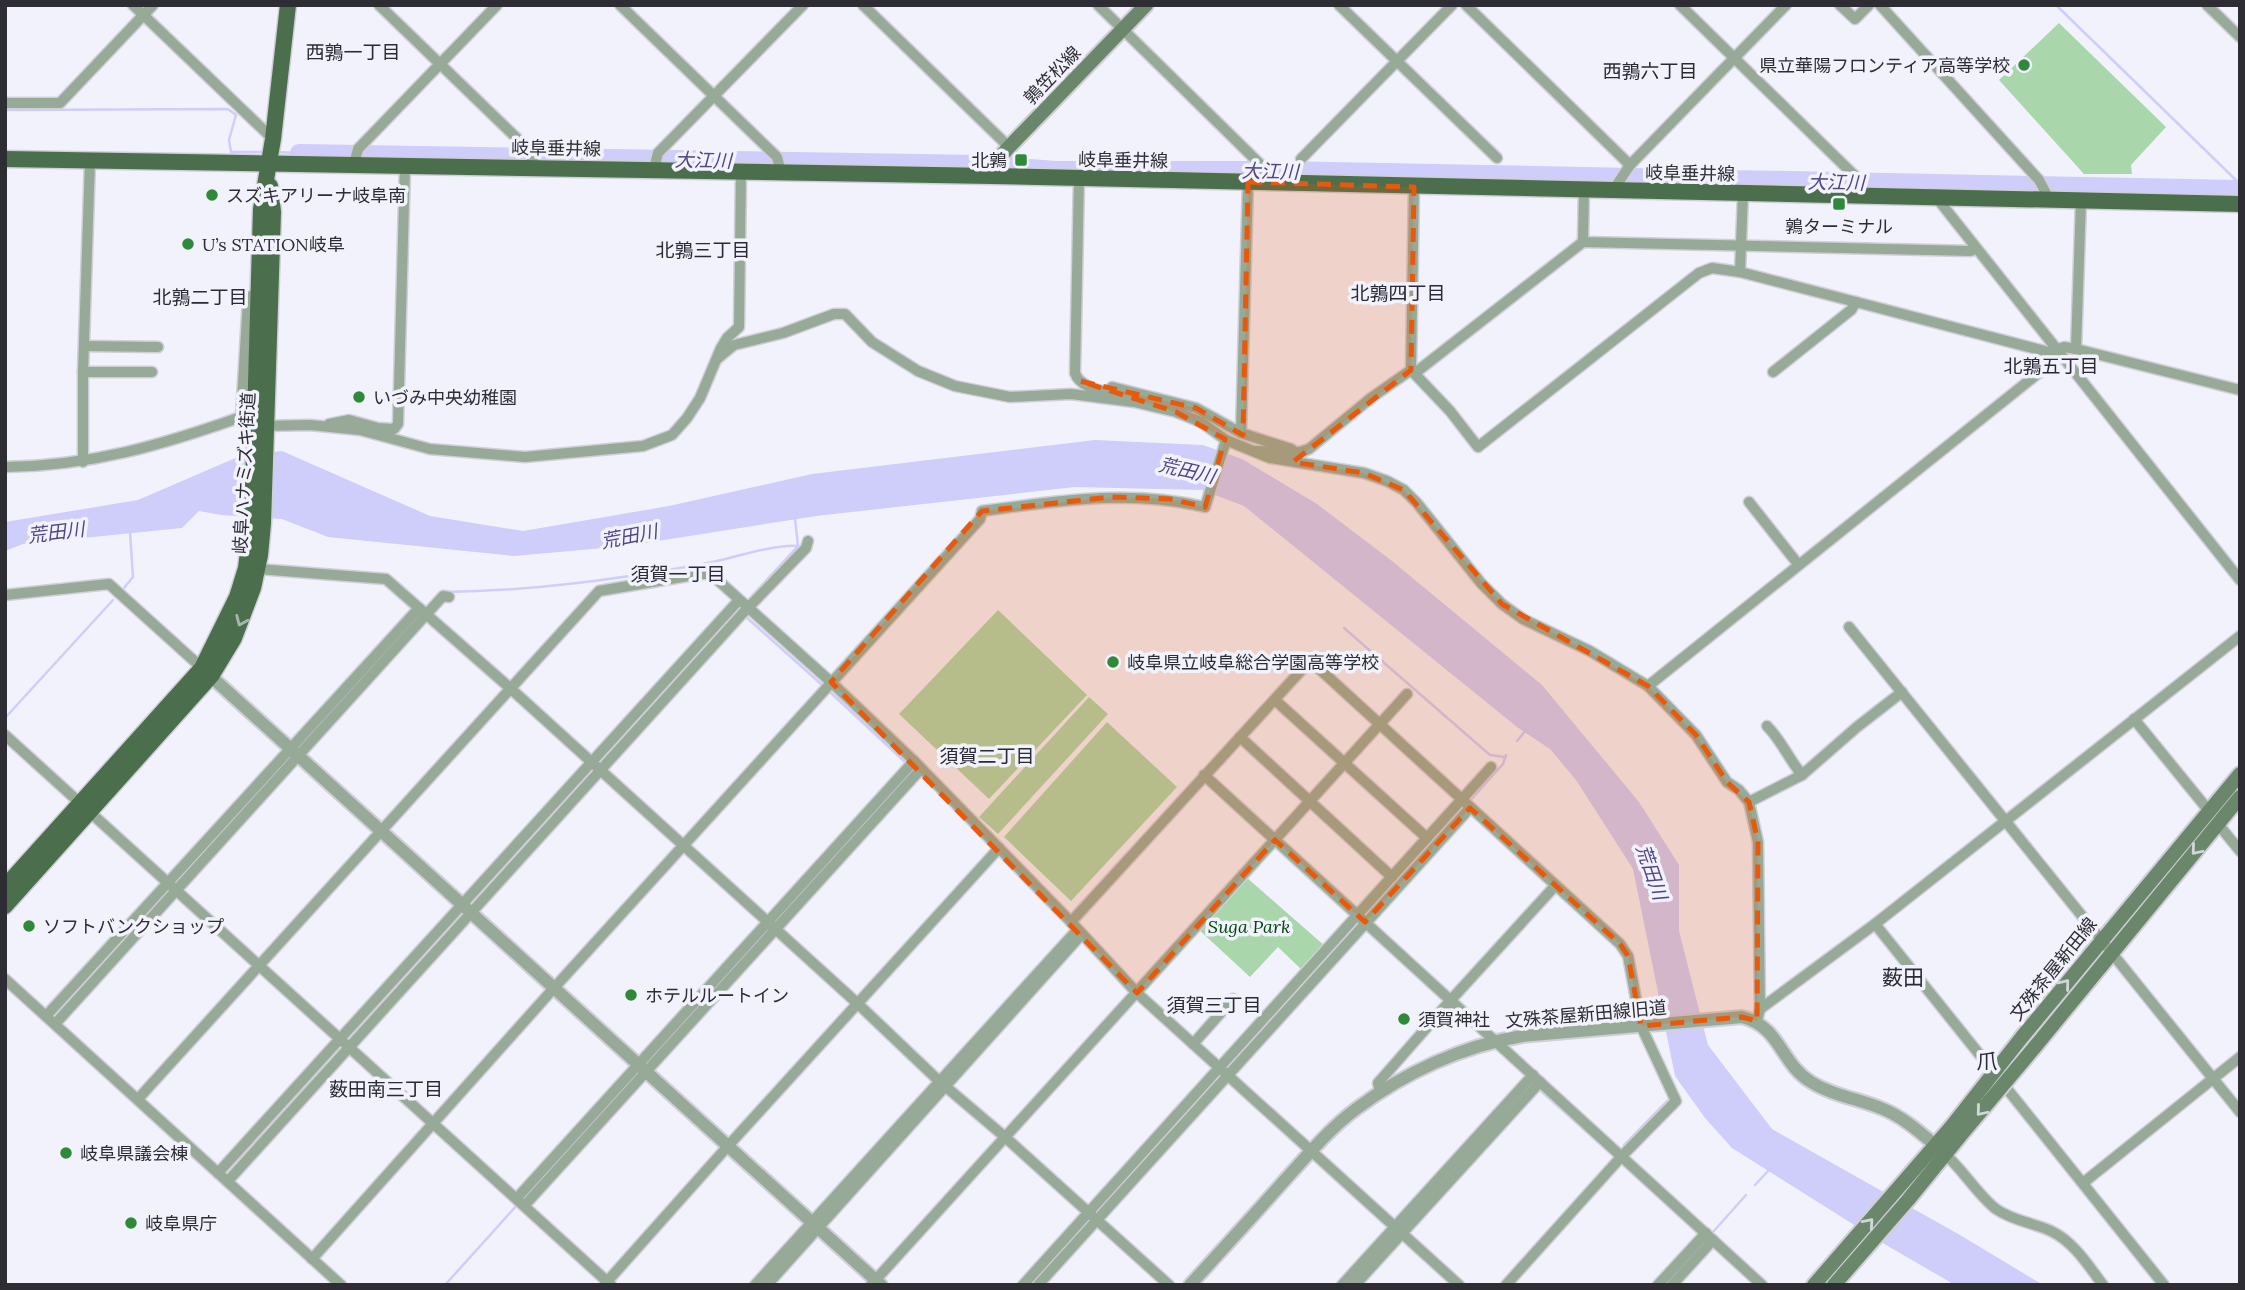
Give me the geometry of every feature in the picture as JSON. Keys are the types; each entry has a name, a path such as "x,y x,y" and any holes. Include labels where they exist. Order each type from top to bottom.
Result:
{"main road":[{"name":"岐阜ハナミズキ街道","path":"261,432 258,291 261,209 273,139 288,5"},
{"name":"鶉笠松線","path":"994,169 1009,147 1146,5"},
{"name":"岐阜垂井線","path":"5,159 268,163 355,157 405,165 655,161 741,171 779,166 994,169 1079,178 1248,183 1265,179 1414,187 1584,189 1619,182 1743,193 1859,192 1939,197 2046,197 2081,201 2240,204"},
{"name":"岐阜ハナミズキ街道","path":"5,906 86,808 206,672 255,560 252,520 261,432 273,212 268,163"},
{"name":"文殊茶屋新田線","path":"1834,1285 1955,1131 2022,1037 2240,774"},
{"name":"文殊茶屋新田線","path":"1955,1131 2034,1048 2240,797"},
{"name":"岐阜ハナミズキ街道","path":"5,887 86,808"},
{"name":"文殊茶屋新田線","path":"1814,1285 1902,1196"}],"street":[{"path":"133,5 273,139"},
{"path":"5,103 60,103 153,5"},
{"path":"379,5 529,150 535,164"},
{"path":"355,157 497,5"},
{"path":"620,5 714,95 779,166"},
{"path":"655,161 714,95 803,5"},
{"path":"863,5 1009,147"},
{"path":"1098,5 1261,164 1265,179"},
{"path":"1339,5 1497,158"},
{"path":"1301,159 1451,5"},
{"path":"1466,5 1630,165"},
{"path":"1679,5 1856,177 1859,192"},
{"path":"1619,182 1630,165 1786,5"},
{"path":"1840,5 1854,19 1869,5"},
{"path":"1880,5 2040,183 2046,197"},
{"path":"2207,5 2240,37"},
{"path":"83,462 90,160"},
{"path":"261,432 322,426 349,419 379,428 394,429 398,424 405,165"},
{"path":"322,426 360,430 430,449 525,457 643,446 672,435 700,398 727,338 740,322 741,171"},
{"path":"1079,178 1075,373 1080,381 1134,402"},
{"path":"1241,433 1248,183"},
{"path":"1414,187 1413,371 1450,411 1478,447 1699,273 1712,268 1740,272 2059,352"},
{"path":"1583,242 1584,189"},
{"path":"1740,272 1743,193"},
{"path":"1939,197 1940,202 1976,248 2240,580"},
{"path":"2076,349 2081,201"},
{"path":"1252,451 1276,450 1298,454 1309,449 1371,398 1413,371 1583,242 1971,251 1976,248"},
{"path":"5,467 83,462 157,446 241,417 248,299 258,291"},
{"path":"1773,372 1851,310 1856,302"},
{"path":"717,359 734,345 783,333 834,314 845,314 872,342 918,371 955,386 1010,397 1072,394 1134,402 1176,412 1201,422 1224,444 1270,458 1364,474 1404,490 1481,583 1502,604 1523,619 1590,651 1648,686 1696,735 1727,782 1739,790 1749,802 1758,842 1758,1015 1794,1067 1810,1082 1828,1091 1885,1109 1910,1124 1962,1169 1997,1209 2064,1239 2077,1251 2103,1285"},
{"path":"85,346 158,347"},
{"path":"1648,686 2064,346 2240,390"},
{"path":"83,372 152,372"},
{"path":"1080,381 1196,408 1241,433 1291,449 1298,454"},
{"path":"312,1259 980,519 982,511 1110,497 1170,499 1205,507 1224,444"},
{"path":"1749,502 1798,564"},
{"path":"595,766 806,548 808,541"},
{"path":"255,560 386,579 1169,1285"},
{"path":"138,1099 598,591 701,574 711,575 831,682 917,765 1137,993 1459,1285"},
{"path":"5,595 109,584 876,1283 1407,694"},
{"path":"55,1024 423,611 443,596 449,597"},
{"path":"228,1181 351,1047 467,909 739,600"},
{"path":"1849,627 2240,1112"},
{"path":"1758,1015 2240,636"},
{"path":"755,1285 814,1225 943,1084 1077,929 1204,775 1307,664 1314,664 1620,944 1628,956 1645,1026 1676,1101 1622,1156 1506,1285"},
{"path":"1749,802 1802,775 1902,692"},
{"path":"1275,700 1427,838"},
{"path":"2134,719 2209,811"},
{"path":"1767,726 1777,736 1787,756 1802,775"},
{"path":"5,735 260,964 608,1284 727,1146 999,848"},
{"path":"1240,737 1392,877"},
{"path":"46,1016 169,882 295,753"},
{"path":"521,1202 917,765"},
{"path":"1023,1285 1228,1076 1361,919 1392,877 1491,768"},
{"path":"1204,775 1762,1285"},
{"path":"1038,1285 1219,1068 1470,808"},
{"path":"2218,824 2239,848"},
{"path":"1380,1092 1378,1083 1555,886"},
{"path":"218,1173 341,1038 467,909"},
{"path":"1875,924 2164,1285"},
{"path":"5,979 341,1285"},
{"path":"1193,1044 1233,999"},
{"name":"文殊茶屋新田線旧道","path":"1190,1285 1311,1151 1354,1110 1380,1092 1450,1055 1494,1041 1521,1036 1758,1015"},
{"path":"2083,1183 2240,1057"},
{"path":"1355,1285 1399,1230 1536,1079"},
{"path":"767,1285 814,1225"},
{"path":"1342,1285 1399,1230"},
{"path":"1658,1285 1709,1236"},
{"path":"1672,1285 1709,1236"}],"highlighted area":[{"path":"1248,182 1414,187 1411,370 1293,462 1364,473 1404,490 1502,604 1648,686 1696,735 1727,782 1749,802 1758,842 1757,1021 1742,1017 1641,1026 1628,956 1620,944 1470,808 1365,922 1275,840 1137,993 831,682 982,511 1110,497 1170,499 1205,507 1225,439 1176,412 1080,381 1196,408 1243,435"}],"green space":[{"path":"2059,23 2166,127 2131,165 2132,174 2084,174 1999,80"},
{"path":"998,610 1087,695 989,799 899,714"},
{"path":"1089,697 1108,714 998,834 979,817"},
{"path":"1107,722 1177,787 1071,901 1004,837"},
{"name":"Suga Park","path":"1246,877 1326,947 1303,971 1278,947 1250,977 1197,928"}],"water":[{"name":"荒田川","path":"1095,440 1203,445 1242,459 1317,504 1392,561 1542,685 1639,802 1679,865 1679,931 1708,1045 1772,1129 2043,1285 1955,1285 1732,1148 1705,1118 1675,1076 1633,869 1576,780 1550,749 1517,727 1244,506 1202,490 1075,487 816,516 626,546 514,556 328,537 282,519 199,511 182,528 23,544 5,551 5,522 138,500 240,456 282,451 430,516 523,531 669,506 812,474"}],"waterway":[{"path":"2056,5 2240,184"},
{"path":"5,110 228,109 236,115 229,140 231,152 265,152"},
{"path":"275,152 299,153"},
{"name":"大江川","path":"299,153 981,164 1055,170 1280,170 2240,189"},
{"path":"750,598 798,546 795,518"},
{"path":"124,588 133,577 130,532"},
{"path":"446,592 543,587 607,579 703,564 778,547 798,546"},
{"path":"5,718 113,600"},
{"path":"745,616 821,684"},
{"path":"1344,628 1490,755 1505,757"},
{"path":"602,761 708,645"},
{"path":"831,693 906,763"},
{"path":"1517,741 1526,730"},
{"path":"1469,802 1503,764 1506,755"},
{"path":"473,902 590,774"},
{"path":"1364,916 1463,808"},
{"path":"176,884 190,868"},
{"path":"94,971 170,890"},
{"path":"351,1036 459,918"},
{"path":"1259,1033 1358,923"},
{"path":"233,1168 340,1048"},
{"path":"648,1061 660,1048"},
{"path":"1228,1068 1243,1051"},
{"path":"523,1198 635,1075"},
{"path":"1094,1214 1220,1076"},
{"path":"1541,1091 1607,1150"},
{"path":"1624,1145 1670,1098"},
{"path":"1755,1185 1769,1170"},
{"path":"1713,1232 1746,1195"},
{"path":"445,1285 518,1204"},
{"path":"1031,1285 1089,1221"},
{"path":"1665,1285 1677,1272"}],"place":[{"name":"県立華陽フロンティア高等学校","path":"2024,65"},
{"name":"北鶉","path":"1021,160"},
{"name":"スズキアリーナ岐阜南","path":"212,195"},
{"name":"鶉ターミナル","path":"1839,204"},
{"name":"U’s STATION岐阜","path":"188,244"},
{"name":"いづみ中央幼稚園","path":"359,397"},
{"name":"岐阜県立岐阜総合学園高等学校","path":"1113,662"},
{"name":"ソフトバンクショップ","path":"29,926"},
{"name":"ホテルルートイン","path":"631,995"},
{"name":"須賀神社","path":"1404,1019"},
{"name":"岐阜県議会棟","path":"66,1153"},
{"name":"岐阜県庁","path":"131,1223"}],"district":[{"name":"西鶉一丁目","path":"353,52"},
{"name":"西鶉六丁目","path":"1650,71"},
{"name":"北鶉三丁目","path":"703,250"},
{"name":"北鶉四丁目","path":"1398,293"},
{"name":"北鶉二丁目","path":"200,297"},
{"name":"北鶉五丁目","path":"2051,366"},
{"name":"須賀一丁目","path":"678,574"},
{"name":"須賀二丁目","path":"987,756"},
{"name":"薮田","path":"1903,977"},
{"name":"須賀三丁目","path":"1214,1005"},
{"name":"爪","path":"1987,1060"},
{"name":"薮田南三丁目","path":"386,1089"}]}
